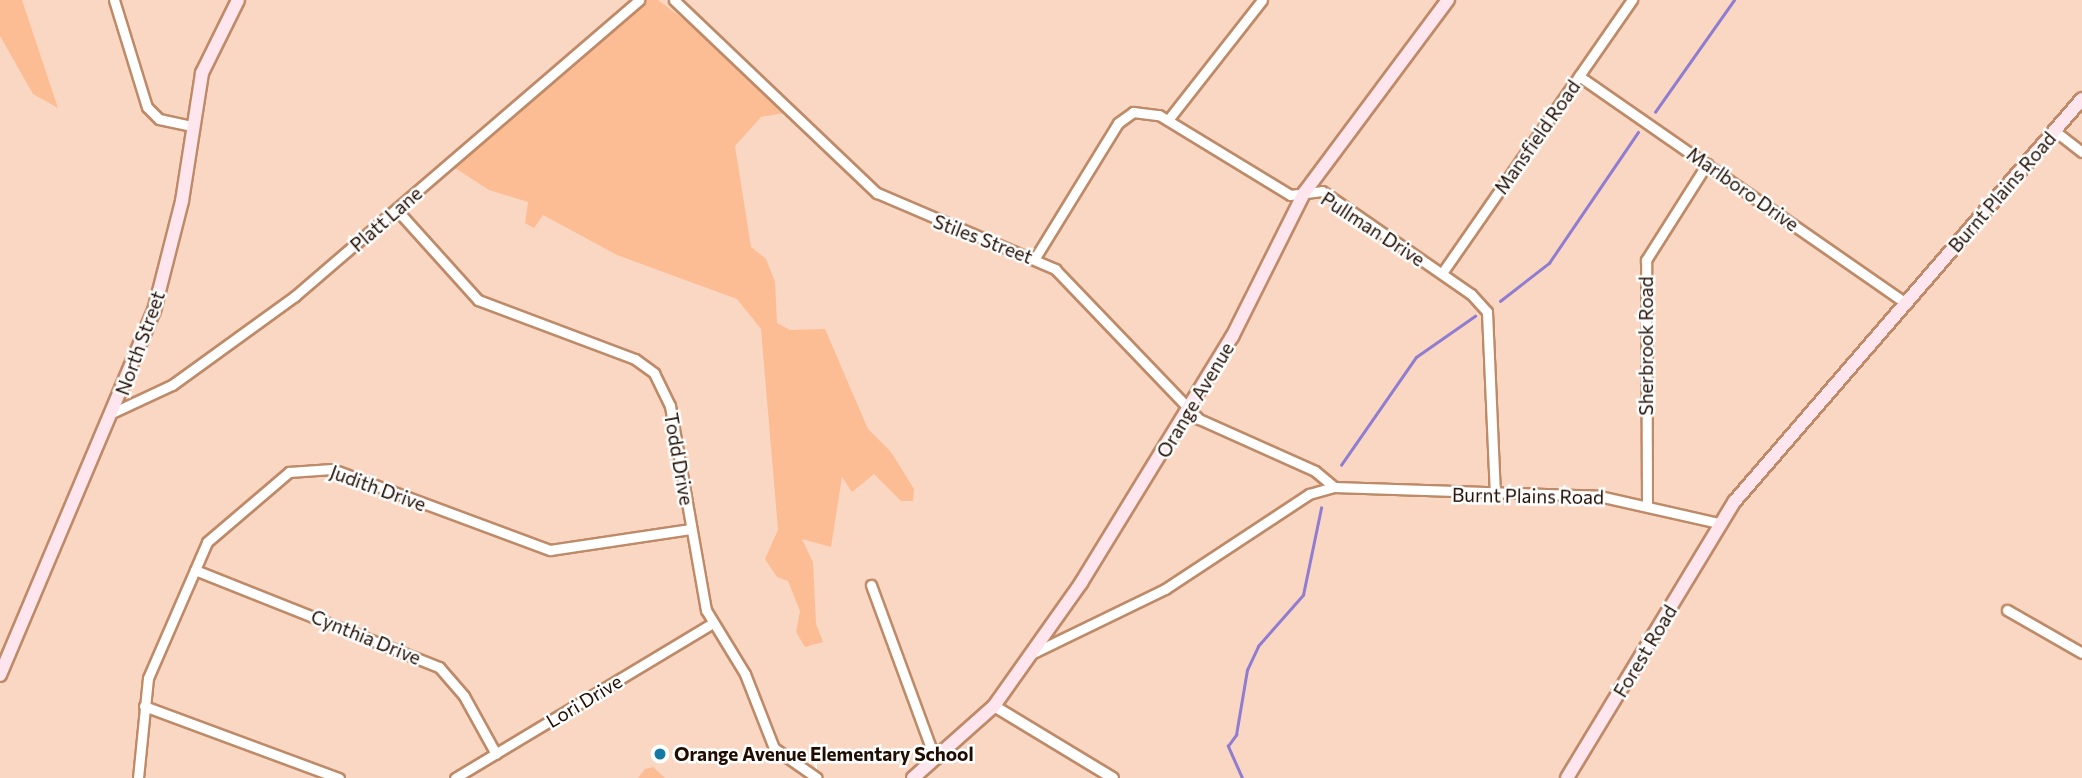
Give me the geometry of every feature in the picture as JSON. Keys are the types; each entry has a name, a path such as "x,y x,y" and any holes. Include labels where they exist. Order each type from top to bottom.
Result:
{"main road":[{"name":"North Street","path":"0,675 114,412 167,268 206,60 238,0"},
{"name":"Orange Avenue","path":"913,778 994,706 1111,539 1189,410 1304,193 1448,0"},
{"name":"Burnt Plains Road","path":"1719,523 2082,99"},
{"name":"Forest Road","path":"1567,778 1719,523"}],"street":[{"path":"114,0 147,107 159,119 192,126"},
{"name":"Platt Lane","path":"114,412 172,385 295,296 639,0"},
{"name":"Stiles Street","path":"674,0 877,193 1035,258 1066,280 1189,410 1315,471 1334,487"},
{"path":"1168,120 1262,0"},
{"name":"Mansfield Road","path":"1442,274 1632,0"},
{"name":"Marlboro Drive","path":"1579,76 1907,303"},
{"name":"Pullman Drive","path":"1035,258 1122,119 1139,111 1168,120 1290,195 1322,191 1478,299 1490,320 1495,494"},
{"path":"2055,131 2082,152"},
{"name":"Sherbrook Road","path":"1647,503 1646,260 1707,164"},
{"name":"Todd Drive","path":"397,210 478,300 649,368 670,406 690,529 713,623 746,674 774,748 817,778"},
{"name":"Judith Drive","path":"138,778 144,706 152,665 217,528 304,467 332,469 550,550 690,529"},
{"name":"Burnt Plains Road","path":"1030,654 1146,599 1309,494 1334,487 1647,503 1719,523"},
{"name":"Cynthia Drive","path":"195,570 439,667 464,696 496,754"},
{"path":"870,585 935,759"},
{"path":"2007,610 2082,653"},
{"name":"Lori Drive","path":"456,778 713,623"},
{"path":"144,706 338,778"},
{"path":"994,706 1113,778"}],"shaded area":[{"path":"0,0 22,0 58,108 33,94 0,36"},
{"path":"641,0 658,0 709,38 784,113 761,117 735,146 751,247 766,259 775,282 777,323 790,330 825,329 868,429 891,452 914,489 913,501 901,501 874,474 852,492 842,477 831,547 802,539 813,562 816,624 823,642 805,647 796,632 800,611 788,581 777,577 765,559 778,530 761,329 737,299 617,255 543,215 534,228 525,223 528,202 489,190 455,168"},
{"path":"653,767 665,778 638,778 645,769"}],"waterway":[{"path":"1655,112 1734,0"},
{"path":"1500,301 1549,263 1638,132"},
{"path":"1341,465 1416,357 1475,316"},
{"path":"1242,778 1228,746 1236,735 1247,670 1258,646 1303,595 1321,508"}],"place":[{"name":"Orange Avenue Elementary School","path":"660,754"}]}
